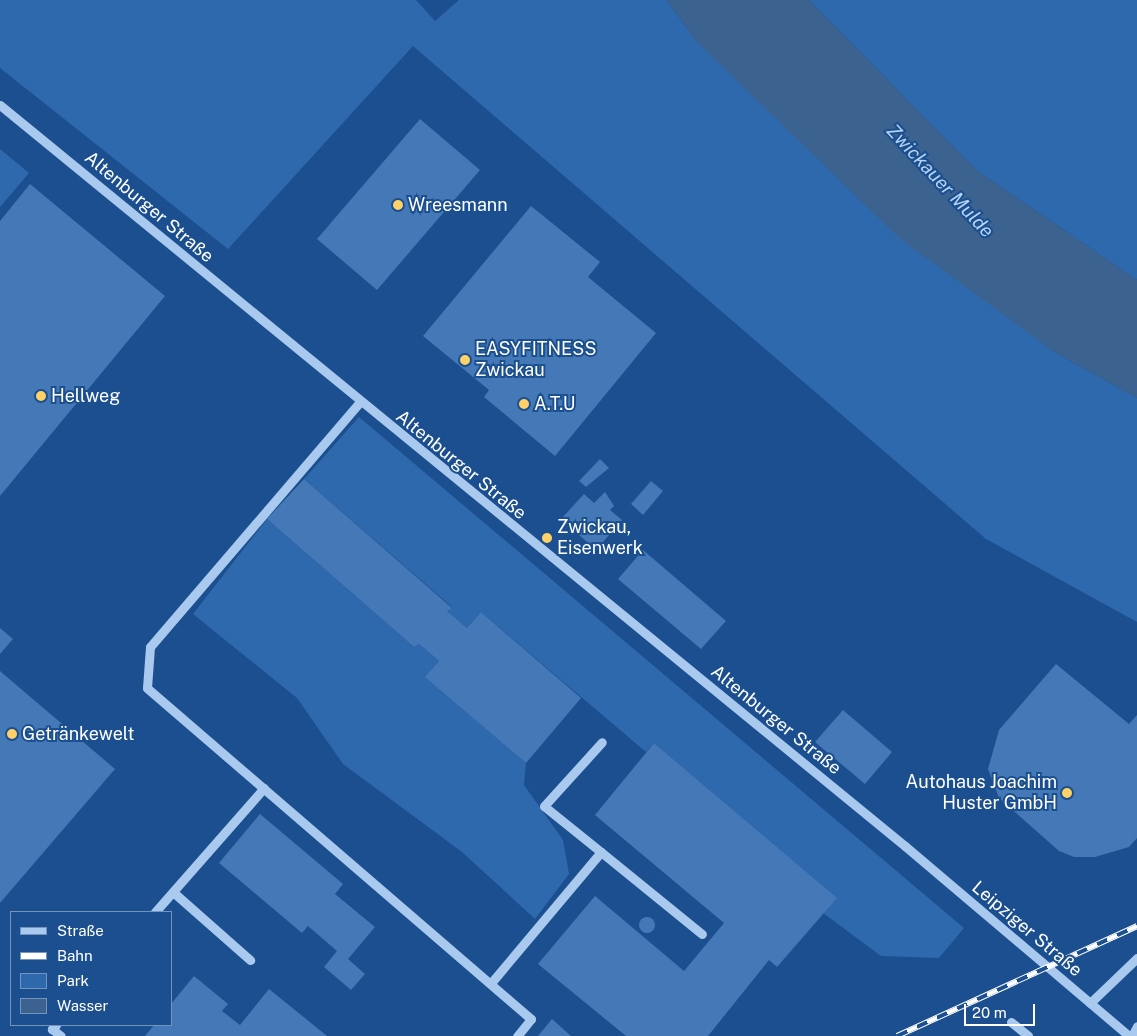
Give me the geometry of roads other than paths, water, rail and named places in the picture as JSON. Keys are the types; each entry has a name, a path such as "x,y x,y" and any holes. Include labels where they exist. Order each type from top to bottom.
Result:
{"street":[{"name":"Altenburger Straße","path":"0,105 359,403 905,846"},
{"path":"359,403 150,648 147,688 531,1019 517,1036"},
{"path":"602,742 544,806 702,934"},
{"path":"156,911 264,788"},
{"name":"Leipziger Straße","path":"905,846 1130,1036"},
{"path":"491,983 601,852"},
{"path":"173,892 250,960"},
{"path":"1090,1003 1137,958"},
{"path":"1011,1022 1028,1036"},
{"path":"55,1026 52,1028 61,1036"},
{"path":"1130,1036 1137,1026"}],"water":[{"name":"Zwickauer Mulde","path":"667,0 809,0 976,170 1137,280 1137,398 1053,351 899,238 696,41"}],"railway":[{"path":"897,1036 1137,926"}],"place":[{"name":"Wreesmann","path":"398,205"},
{"name":"EASYFITNESS Zwickau","path":"465,360"},
{"name":"Hellweg","path":"41,396"},
{"name":"A.T.U","path":"524,404"},
{"name":"Zwickau, Eisenwerk","path":"547,538"},
{"name":"Getränkewelt","path":"12,734"},
{"name":"Autohaus Joachim Huster GmbH","path":"1067,793"}]}
